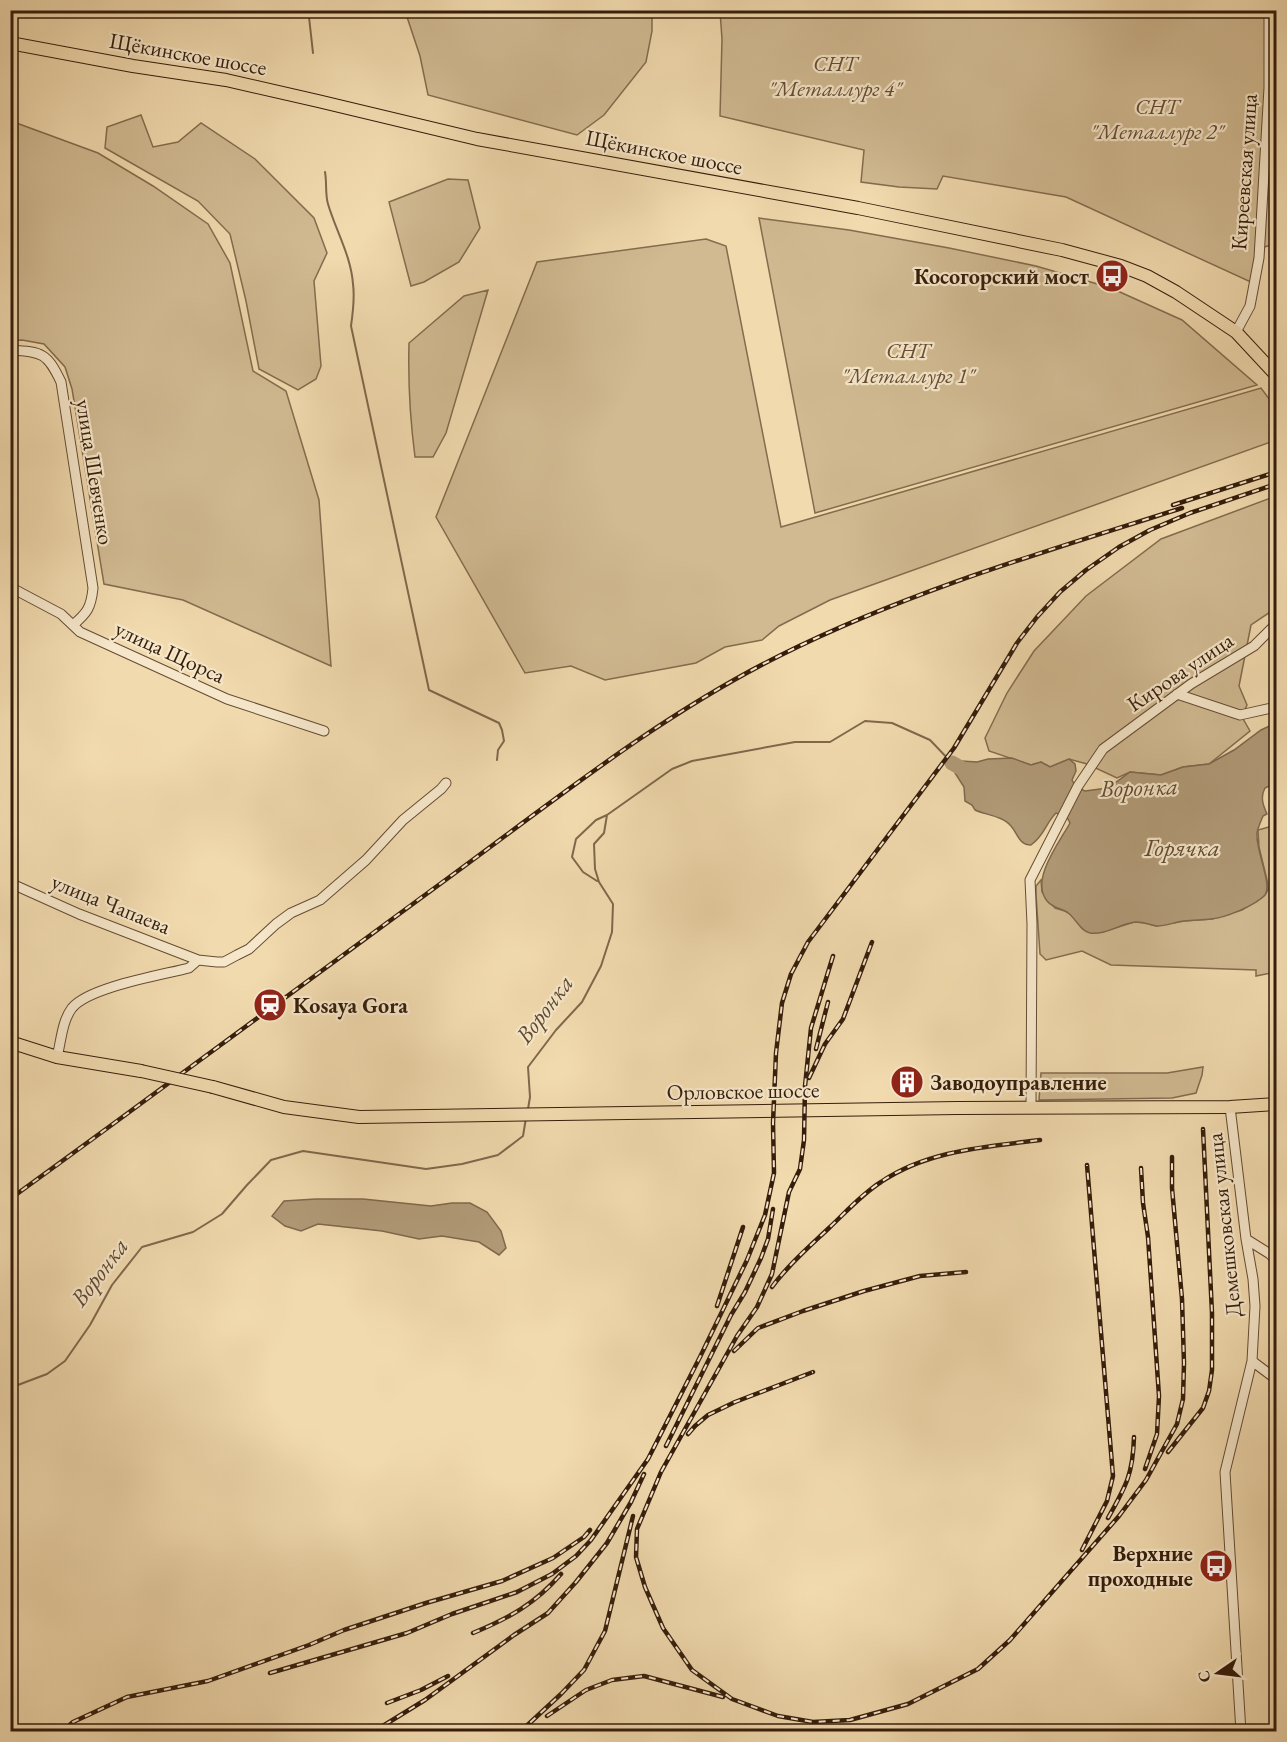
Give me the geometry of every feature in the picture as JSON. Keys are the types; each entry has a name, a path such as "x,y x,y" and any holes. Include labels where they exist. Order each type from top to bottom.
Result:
{"main road":[{"name":"Щёкинское шоссе","path":"10,44 226,81 318,100 477,139 858,208 1062,250 1122,266 1176,292 1236,332 1276,375"},
{"name":"Орловское шоссе","path":"10,1042 57,1057 141,1071 213,1087 284,1107 359,1117 1230,1107 1276,1104"}],"street":[{"name":"Киреевская улица","path":"1236,332 1253,296 1259,258 1269,99 1269,10"},
{"name":"улица Шевченко","path":"10,350 41,354 51,361 61,382 93,588 92,602 86,614 73,625"},
{"name":"улица Щорса","path":"10,587 61,614 80,632 226,699 324,730"},
{"name":"Кирова улица","path":"1031,1108 1032,924 1030,880 1062,816 1078,786 1103,749 1191,684 1254,646 1276,624"},
{"path":"1177,694 1240,715 1276,707"},
{"path":"57,1057 66,1020 72,1008 94,994 189,968 198,960 224,962 249,949 291,913 320,900 366,860 403,820 446,783"},
{"name":"улица Чапаева","path":"10,883 78,915 198,960"},
{"name":"Демешковская улица","path":"1230,1107 1255,1306 1252,1361 1225,1472 1241,1731"},
{"path":"1246,1239 1270,1254 1276,1261"},
{"path":"1252,1361 1276,1379"}],"green space":[{"path":"405,11 652,11 652,31 646,62 604,115 577,135 428,95 420,56"},
{"name":"СНТ \"Металлург 2\"","path":"720,11 1276,11 1276,243 1259,249 1255,284 1066,197 943,176 937,189 861,182 864,150 720,116 722,39"},
{"path":"141,115 153,147 178,142 201,123 255,159 314,218 327,253 314,281 321,366 316,379 298,390 259,369 230,234 198,201 105,148 107,127"},
{"path":"11,121 98,153 153,186 208,224 230,263 253,371 286,391 319,500 331,666 183,600 104,584 72,389 65,367 44,344 22,340 11,341"},
{"path":"448,179 468,180 480,228 459,262 424,282 411,286 389,202"},
{"name":"СНТ \"Металлург 1\"","path":"759,218 849,230 949,248 1036,266 1111,288 1182,320 1257,385 815,513"},
{"path":"706,239 726,246 781,527 1261,388 1276,408 1276,440 830,600 779,626 762,640 725,647 696,663 605,680 571,666 525,673 436,517 537,262"},
{"path":"488,290 446,433 433,457 415,457 410,400 409,343 464,296"},
{"path":"1276,496 1276,608 1251,625 1239,686 1247,705 1242,717 1250,731 1209,764 1183,767 1161,775 1130,772 1117,778 1087,764 1069,759 1050,767 1041,762 1031,765 989,751 985,738 1007,693 1034,651 1086,596 1161,539"},
{"path":"1276,825 1276,972 1256,976 1256,970 1111,965 1082,951 1046,960 1040,954 1036,886 1041,880 1042,892 1055,908 1071,915 1088,932 1106,931 1134,922 1156,926 1212,919 1242,910 1264,896 1268,890 1259,847 1258,830"},
{"path":"1203,1067 1196,1093 1172,1098 1039,1100 1041,1073 1167,1073"}],"water":[{"name":"Горячка","path":"1276,723 1276,790 1271,785 1263,791 1267,814 1263,816 1257,833 1267,890 1265,895 1255,903 1217,918 1157,926 1135,922 1102,932 1087,932 1067,912 1049,903 1043,892 1044,872 1053,851 1070,823 1067,817 1056,813 1039,837 1031,845 1027,845 1021,841 1008,823 975,810 965,801 964,787 955,773 962,761 977,762 1012,758 1031,765 1041,762 1050,767 1069,759 1075,764 1076,771 1072,780 1076,787 1085,791 1108,788 1130,772 1161,775 1183,767 1209,764 1234,750 1261,730"},
{"path":"363,1199 431,1206 470,1203 487,1212 501,1231 506,1248 499,1255 479,1242 442,1236 419,1239 382,1231 318,1224 301,1231 285,1226 272,1216 284,1201"}],"waterway":[{"path":"301,10 303,16 309,17 313,53"},
{"path":"325,172 328,204 352,274 354,300 351,326 429,690 499,723 504,741 498,750 497,760"},
{"name":"Воронка","path":"528,1109 530,1097 528,1067 556,1030 582,1002 601,966 612,932 613,904 599,882 595,869 594,844 604,833 607,815 672,769 692,761 795,742 830,742 865,721 892,723 930,740 952,763"},
{"name":"Воронка","path":"952,763 977,777"},
{"path":"597,881 583,872 572,857 576,839 596,820 607,815"},
{"name":"Воронка","path":"10,1388 47,1374 65,1361 90,1325 112,1285 142,1247 193,1232 222,1214 271,1160 303,1151 426,1169 462,1164 498,1155 523,1136 526,1118"}],"railway":[{"path":"1173,505 1276,472"},
{"path":"270,1673 407,1633 452,1614 517,1592 552,1574 576,1556 591,1540 648,1459 747,1260 765,1215 774,1173 773,1123 776,1053 782,1003 791,974 808,942 954,748 1017,643 1060,592 1119,547 1150,530 1190,513 1276,484"},
{"path":"10,1199 573,785 695,703 781,655 879,611 979,574 1182,508"},
{"path":"809,1078 825,1044 843,1019 872,942"},
{"path":"833,956 811,1028 800,1169 789,1192 772,1274 757,1307 737,1336 661,1472 637,1529 636,1557 645,1587 663,1628 692,1670 732,1699 778,1716 813,1722 850,1720 908,1704 978,1669 1010,1640 1119,1516 1146,1480 1177,1424 1183,1399 1182,1299 1172,1188 1172,1157"},
{"path":"816,1049 828,1002"},
{"path":"1168,1452 1203,1408 1209,1391 1212,1370 1212,1313 1203,1129"},
{"path":"772,1287 799,1256 861,1198 899,1171 938,1156 1040,1140"},
{"path":"1082,1550 1107,1501 1113,1476 1087,1165"},
{"path":"1141,1168 1159,1396 1157,1434 1145,1469"},
{"path":"666,1446 761,1258 768,1239 773,1209"},
{"path":"717,1306 743,1227"},
{"path":"734,1351 758,1328 803,1311 920,1276 966,1272"},
{"path":"688,1434 708,1415 813,1372"},
{"path":"1108,1518 1120,1497 1130,1470 1134,1437"},
{"path":"373,1732 425,1700 548,1613 607,1543 644,1474"},
{"path":"520,1732 584,1670 605,1631 633,1516"},
{"path":"62,1732 73,1722 127,1697 208,1681 344,1630 502,1581 553,1558 584,1537 590,1530"},
{"path":"473,1633 521,1609 541,1594 561,1574"},
{"path":"387,1703 421,1690 448,1676"},
{"path":"547,1716 586,1690 612,1680 644,1676 723,1697"}],"place":[{"name":"Косогорский мост","path":"1112,276"},
{"name":"Kosaya Gora","path":"270,1005"},
{"name":"Заводоуправление","path":"907,1082"},
{"name":"Верхние проходные","path":"1216,1566"}],"park label":[{"name":"СНТ \"Металлург 4\"","path":"835,76"}]}
